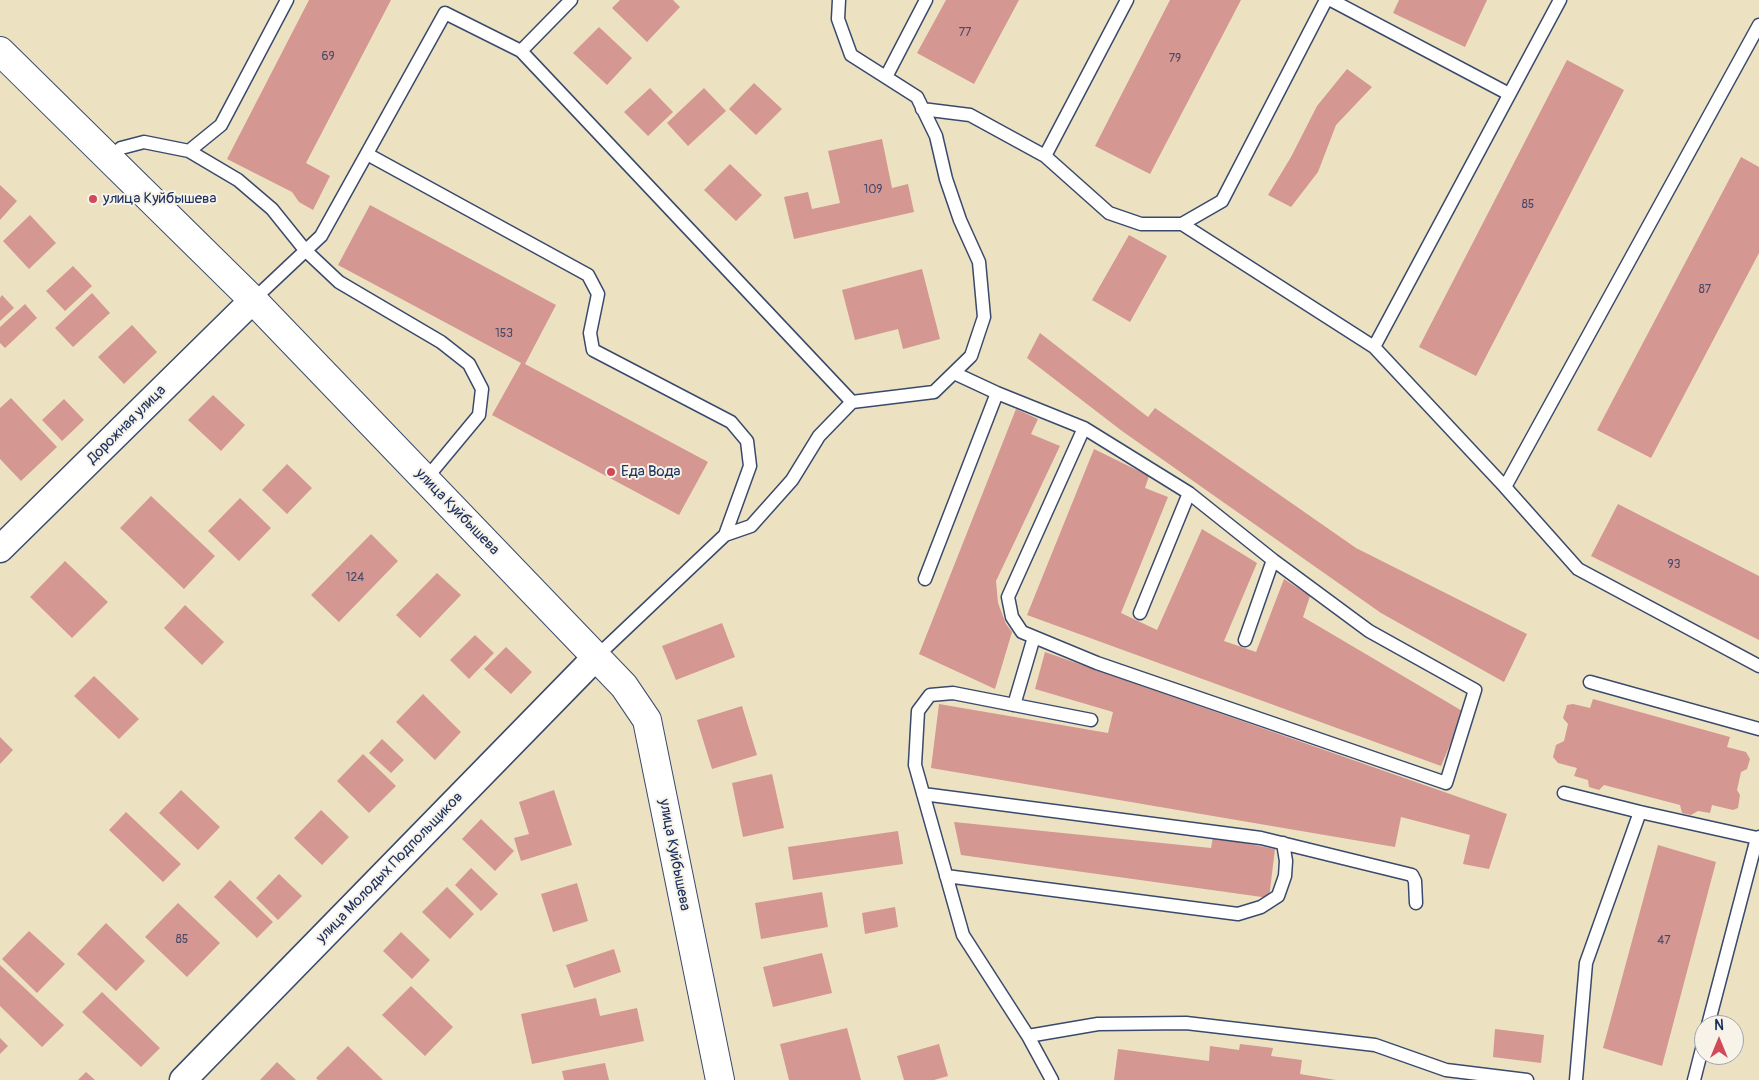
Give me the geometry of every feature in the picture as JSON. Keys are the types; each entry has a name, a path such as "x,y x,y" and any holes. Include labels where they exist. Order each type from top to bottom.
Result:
{"main road":[{"name":"улица Куйбышева","path":"0,51 253,300 624,686 647,720 720,1080"}],"street":[{"name":"Дорожная улица","path":"0,549 253,300"},
{"name":"улица Молодых Подпольщиков","path":"183,1080 596,657"}],"lane":[{"path":"189,151 221,124 287,0"},
{"path":"521,51 570,0"},
{"path":"596,657 725,535 751,526 792,480 819,436 852,402 934,392 971,356 984,317 979,262 960,220 946,179 936,136 917,97 851,55 838,19 839,0"},
{"path":"886,77 926,0"},
{"path":"1045,156 1127,0"},
{"path":"922,109 970,115 1045,156 1109,213 1141,224 1182,224 1222,201 1326,0"},
{"path":"1331,0 1509,94"},
{"path":"1374,347 1560,0"},
{"path":"253,300 321,236 445,13 521,51 852,402"},
{"path":"1505,487 1759,25"},
{"path":"109,158 121,148 144,142 189,151 238,180 272,209 306,250 339,282 441,342 469,364 482,390 479,414 426,480"},
{"path":"366,154 588,275 598,294 590,333 593,350 731,422 747,441 750,466 725,535"},
{"path":"1182,224 1374,347 1505,487 1578,569 1759,666"},
{"path":"954,372 1084,428 1188,493 1272,560 1369,631 1475,690 1446,783 1097,663 1022,632 1012,617 1008,597 1084,428"},
{"path":"925,578 997,392"},
{"path":"1140,613 1188,493"},
{"path":"1245,640 1272,560"},
{"path":"1014,705 1034,637"},
{"path":"1590,682 1759,729"},
{"path":"1052,1080 1028,1036 963,935 915,765 918,711 930,695 953,693 1091,720"},
{"path":"1564,793 1758,838 1711,1015"},
{"path":"923,794 1261,838 1412,875 1415,881 1416,903"},
{"path":"1576,1080 1586,963 1640,812"},
{"path":"946,876 1238,914 1261,908 1278,896 1285,876 1286,861 1283,844"},
{"path":"1028,1036 1098,1024 1186,1023 1375,1045 1446,1070 1527,1080"},
{"path":"1694,1080 1698,1065"}],"building":[{"path":"309,0 391,0 306,163 330,176 313,210 299,202 292,192 227,159"},
{"path":"620,0 673,0 680,7 647,42 612,8"},
{"path":"946,0 1019,0 974,84 917,53"},
{"path":"1170,0 1241,0 1150,174 1095,146"},
{"path":"1399,0 1487,0 1465,47 1393,13"},
{"path":"599,27 632,58 607,85 573,53"},
{"path":"1567,60 1624,90 1476,376 1419,347"},
{"path":"1347,69 1372,87 1336,125 1318,172 1291,207 1268,195 1291,157 1317,106"},
{"path":"754,83 782,109 756,135 729,109"},
{"path":"650,88 673,112 648,136 624,112"},
{"path":"704,88 726,111 688,146 667,123"},
{"path":"882,139 892,188 908,184 914,212 794,239 784,197 808,192 812,209 840,203 828,151"},
{"path":"1741,157 1759,167 1759,253 1651,458 1597,430"},
{"path":"730,164 762,195 736,221 704,190"},
{"path":"0,185 17,201 0,220"},
{"path":"370,205 556,305 525,364 708,462 679,515 492,415 521,363 338,265"},
{"path":"30,215 56,243 29,269 3,241"},
{"path":"1129,235 1167,256 1130,322 1092,300"},
{"path":"73,266 92,286 65,311 46,291"},
{"path":"922,269 940,339 903,349 898,329 855,340 842,290"},
{"path":"92,293 110,313 73,347 55,328"},
{"path":"2,295 14,308 0,321 0,298"},
{"path":"25,304 37,318 5,348 0,343 0,327"},
{"path":"132,325 157,352 124,384 98,357"},
{"path":"1040,333 1148,417 1155,408 1356,548 1527,634 1504,682 1381,613 1122,431 1027,358"},
{"path":"213,395 245,425 221,451 188,420"},
{"path":"11,398 57,447 21,481 0,459 0,408"},
{"path":"64,399 84,420 62,441 42,420"},
{"path":"1016,409 1038,419 1031,434 1060,446 996,581 998,603 1006,624 1012,632 995,689 919,654"},
{"path":"1094,449 1149,476 1145,488 1168,497 1121,613 1157,630 1202,529 1257,563 1224,641 1256,652 1284,579 1310,596 1303,617 1464,712 1441,766 1027,615"},
{"path":"287,464 312,488 287,514 262,490"},
{"path":"151,496 215,556 184,589 120,528"},
{"path":"240,498 271,528 239,561 208,531"},
{"path":"1618,504 1759,576 1759,640 1591,556"},
{"path":"371,534 398,561 339,622 311,595"},
{"path":"65,561 108,602 72,638 30,597"},
{"path":"437,573 461,595 420,638 396,615"},
{"path":"185,605 224,642 202,665 164,628"},
{"path":"722,623 735,657 676,680 662,646"},
{"path":"475,635 494,653 469,679 450,660"},
{"path":"506,647 532,672 511,694 484,669"},
{"path":"1045,652 1507,814 1489,869 1463,864 1470,835 1401,817 1395,847 931,768 939,704 1108,733 1113,712 1035,689"},
{"path":"94,676 139,719 119,739 74,696"},
{"path":"423,694 461,732 435,760 396,722"},
{"path":"1593,699 1730,737 1727,747 1746,752 1750,759 1747,769 1741,772 1737,790 1740,795 1738,808 1733,810 1712,805 1710,813 1698,811 1691,815 1682,813 1680,805 1604,785 1599,790 1589,787 1588,780 1574,776 1577,768 1558,763 1553,757 1556,745 1564,741 1568,724 1563,718 1567,705 1573,704 1590,708"},
{"path":"742,706 757,755 712,769 697,720"},
{"path":"0,737 13,750 0,764"},
{"path":"382,739 404,760 391,773 369,753"},
{"path":"363,754 396,786 369,813 337,781"},
{"path":"772,774 784,828 743,837 732,783"},
{"path":"181,790 220,827 198,850 159,813"},
{"path":"554,790 572,845 521,861 514,838 529,834 519,802"},
{"path":"321,810 349,837 322,865 294,838"},
{"path":"126,812 181,864 163,882 109,830"},
{"path":"481,819 514,851 495,871 462,839"},
{"path":"954,822 1211,848 1213,837 1275,849 1269,898 961,855"},
{"path":"898,831 903,864 793,880 788,847"},
{"path":"1658,845 1716,862 1662,1066 1603,1048"},
{"path":"471,868 498,894 481,911 455,885"},
{"path":"279,874 302,896 278,920 256,898"},
{"path":"230,880 273,922 257,938 214,897"},
{"path":"577,883 588,921 553,932 541,894"},
{"path":"447,887 474,914 450,939 422,912"},
{"path":"822,892 828,927 761,939 755,903"},
{"path":"178,903 220,943 187,977 145,937"},
{"path":"895,907 898,927 865,934 862,913"},
{"path":"106,923 145,961 116,991 77,954"},
{"path":"29,931 65,964 37,993 2,959"},
{"path":"401,932 430,960 412,979 383,951"},
{"path":"614,949 621,972 574,988 566,965"},
{"path":"822,953 832,993 773,1007 763,967"},
{"path":"0,965 64,1025 42,1047 0,1006"},
{"path":"411,986 453,1027 425,1056 382,1015"},
{"path":"102,992 160,1048 141,1067 82,1012"},
{"path":"596,998 600,1016 637,1008 644,1041 532,1064 521,1014"},
{"path":"847,1028 861,1080 789,1080 780,1044"},
{"path":"1495,1029 1544,1035 1541,1063 1493,1057"},
{"path":"0,1038 8,1046 0,1054"},
{"path":"939,1044 948,1076 934,1080 904,1080 897,1056"},
{"path":"1240,1044 1273,1048 1271,1056 1302,1060 1300,1074 1336,1080 1114,1080 1118,1049 1209,1061 1210,1046 1239,1050"},
{"path":"348,1046 383,1080 318,1080 316,1078"},
{"path":"277,1062 296,1080 260,1080"},
{"path":"605,1063 609,1080 564,1080 562,1071"},
{"path":"86,1072 95,1080 78,1080"}],"place":[{"name":"улица Куйбышева","path":"93,199"},
{"name":"Еда Вода","path":"611,472"}]}
